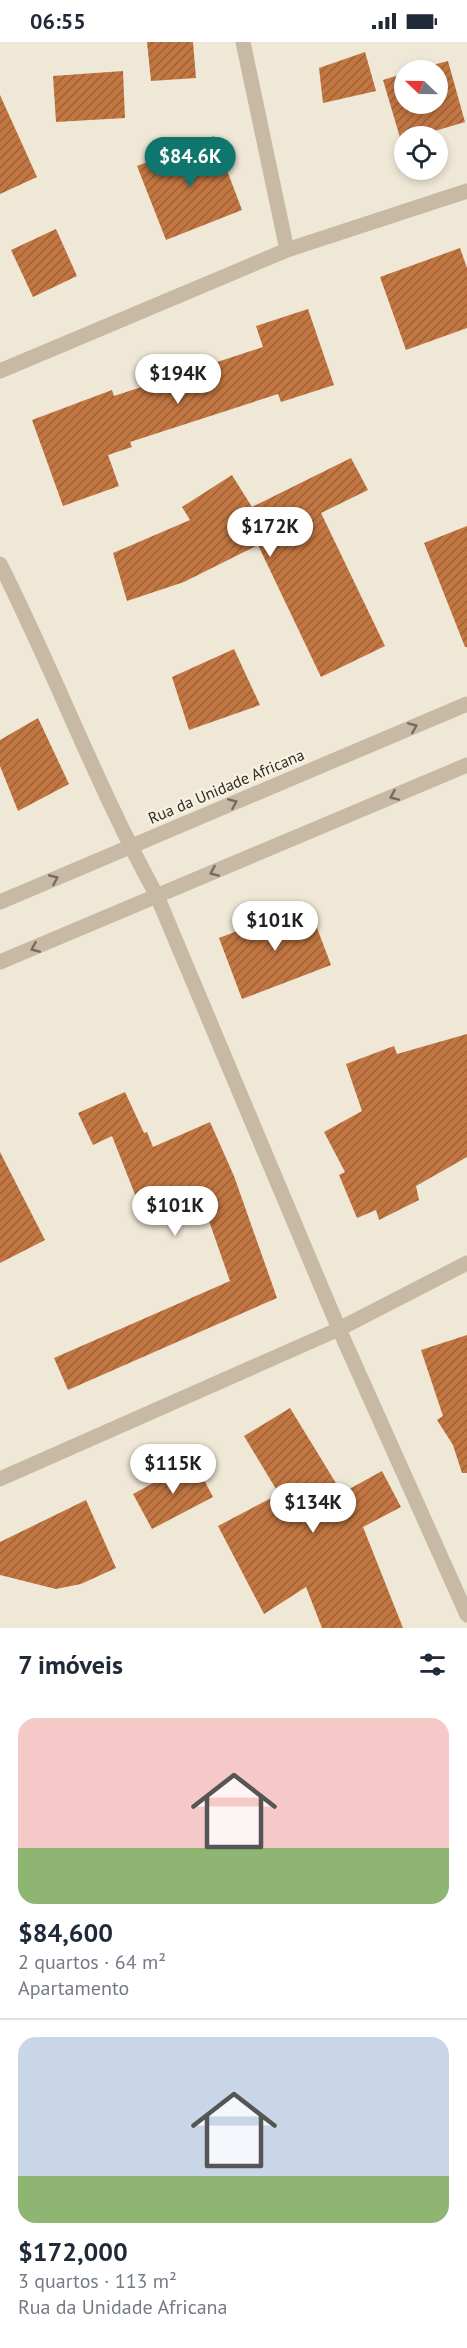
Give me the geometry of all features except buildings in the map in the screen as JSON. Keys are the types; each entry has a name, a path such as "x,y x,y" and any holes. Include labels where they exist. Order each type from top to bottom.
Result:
{"street":[{"path":"243,42 287,250"},
{"path":"0,371 287,250 467,191"},
{"path":"0,564 30,623 130,847 158,896 339,1329 467,1615"},
{"name":"Rua da Unidade Africana","path":"0,902 467,704"},
{"path":"0,962 467,765"},
{"path":"0,1479 339,1329 467,1263"}]}
